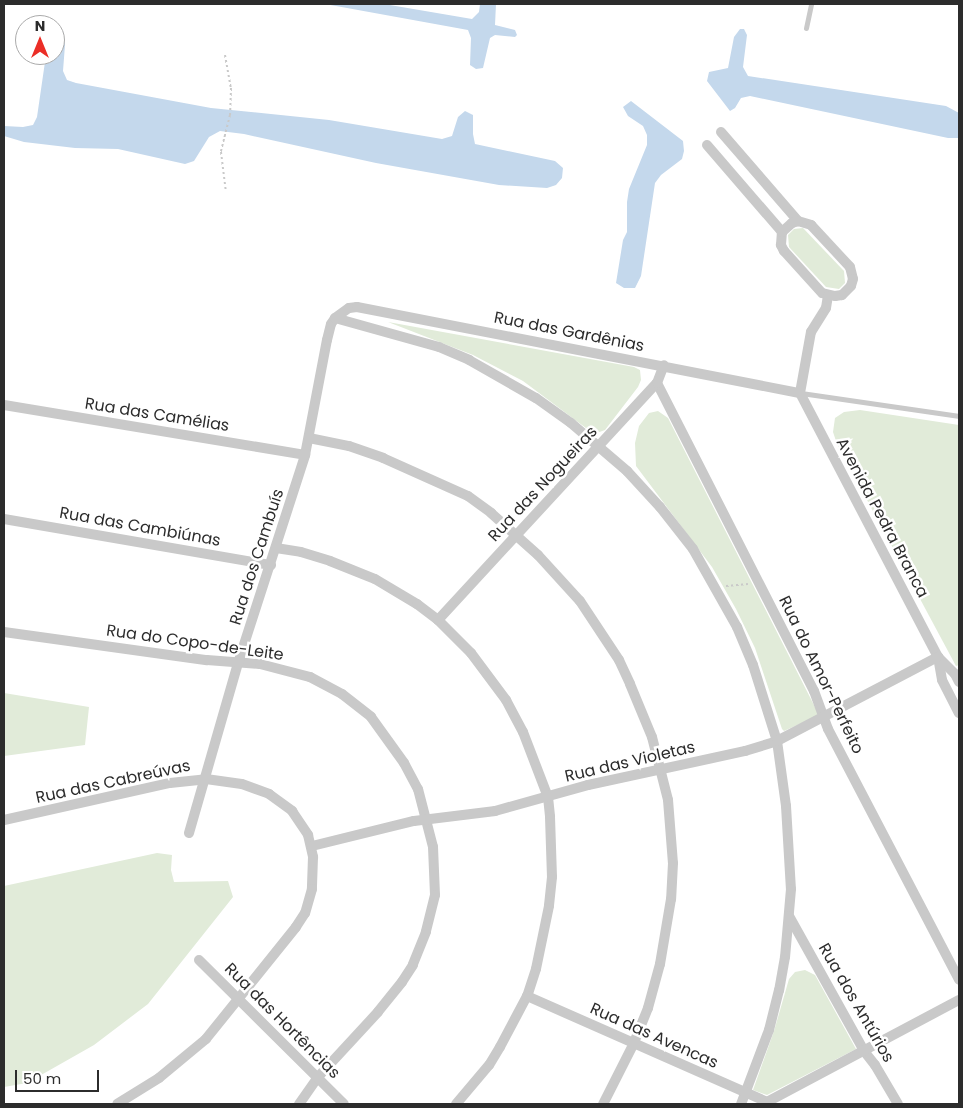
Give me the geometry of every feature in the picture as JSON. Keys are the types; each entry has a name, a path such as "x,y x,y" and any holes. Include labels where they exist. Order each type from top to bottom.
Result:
{"street":[{"path":"721,132 798,221 811,225 850,267 852,273 851,286 847,291 835,296 828,296 822,293 784,251 781,245 782,232 792,223 798,221"},
{"path":"707,145 782,232"},
{"path":"800,393 810,332 826,308 828,296"},
{"name":"Rua das Gardênias","path":"335,318 349,308 357,307 664,365 800,393"},
{"path":"335,318 439,348 469,360 536,398 600,447 627,470 660,507 693,550 716,587 737,627 753,665 777,741 789,844 789,916 779,990 769,1030 741,1104"},
{"name":"Rua dos Cambuís","path":"189,833 238,663 305,455 327,340 331,324 335,318"},
{"name":"Rua das Nogueiras","path":"438,620 493,559 518,536 657,383 664,365"},
{"name":"Rua do Amor-Perfeito","path":"657,383 814,691 823,718 959,980"},
{"name":"Avenida Pedra Branca","path":"800,393 938,657 955,674 959,682"},
{"name":"Rua das Camélias","path":"4,405 305,455"},
{"path":"309,438 349,446 383,458 468,496 518,536 559,576 604,636 619,660 641,709 661,769 668,800 671,833 671,898 660,964 634,1043 604,1104"},
{"name":"Rua das Cambiúnas","path":"4,519 271,565"},
{"path":"276,548 301,552 362,573 394,589 438,620 471,653 506,700 523,732 548,797 552,847 549,906 538,961 527,996 514,1024 489,1065 456,1104"},
{"name":"Rua do Copo-de-Leite","path":"4,632 238,663 260,664 310,677 342,694 371,718 404,763 418,789 433,847 435,895 421,947 413,964 389,999 318,1077 299,1104"},
{"name":"Avenida Pedra Branca","path":"938,657 942,680 959,713"},
{"name":"Rua das Violetas","path":"312,846 390,826 494,811 588,785 744,751 777,741 938,657"},
{"name":"Rua das Cabreúvas","path":"4,820 170,783 206,779 242,784 269,794 292,811 301,822 312,846 312,889 305,913 296,927 206,1038 159,1078 117,1104"},
{"name":"Rua dos Antúrios","path":"789,916 864,1051 876,1065 898,1104"},
{"name":"Rua das Hortências","path":"199,960 344,1104"},
{"name":"Rua das Avencas","path":"527,996 768,1103"},
{"path":"768,1103 959,1000"}],"lane":[{"path":"806,28 811,4"},
{"path":"800,393 959,416"}],"path":[{"path":"225,55 231,88 231,106 221,152 226,191"},
{"path":"716,587 759,582"}],"green space":[{"path":"803,228 844,271 845,283 839,289 826,287 789,247 788,235 794,229"},
{"path":"388,322 634,367 640,370 641,380 638,387 605,430 594,434 523,381 473,355"},
{"path":"860,410 959,425 959,665 956,666 837,444 833,432 835,418 844,412"},
{"path":"658,411 668,418 817,711 817,716 784,731 782,729 755,648 736,609 712,567 636,466 635,443 639,426 649,413"},
{"path":"4,693 89,707 85,745 4,756"},
{"path":"157,853 172,855 171,870 174,882 228,881 233,897 148,1004 94,1045 27,1083 4,1087 4,886"},
{"path":"805,970 815,975 856,1049 767,1095 753,1090 774,1031 789,979 795,972"}],"water":[{"path":"325,4 384,4 472,19 479,12 480,4 496,4 495,25 515,30 517,35 515,37 495,35 490,38 483,68 476,69 470,65 471,38 468,30"},
{"path":"740,29 744,29 747,35 743,67 748,76 946,106 959,113 959,138 948,138 750,96 741,98 735,108 730,111 707,81 709,72 728,68 734,37"},
{"path":"45,65 63,65 63,71 67,80 76,83 211,108 329,120 442,139 452,136 458,117 465,111 473,115 475,144 555,161 563,168 562,178 556,185 547,188 499,185 376,163 244,134 220,131 209,137 194,161 185,164 118,149 75,148 24,142 4,136 4,126 23,127 33,125 37,117"},
{"path":"631,101 683,141 684,151 682,159 661,175 655,183 641,276 635,288 624,288 616,283 623,240 627,232 629,189 647,145 647,135 643,126 628,116 623,107"}]}
